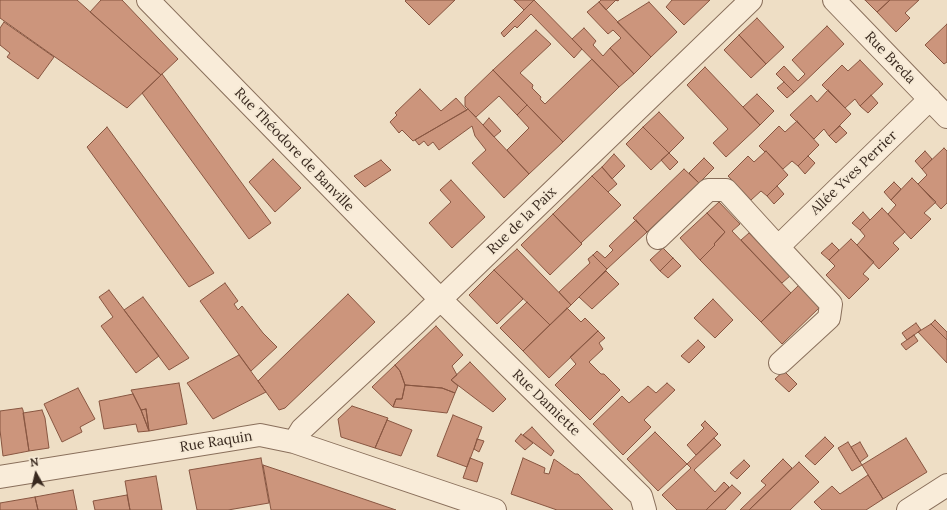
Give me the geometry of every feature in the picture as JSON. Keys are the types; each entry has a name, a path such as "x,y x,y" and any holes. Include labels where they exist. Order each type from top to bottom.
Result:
{"street":[{"name":"Rue Théodore de Banville","path":"148,0 441,300"},
{"name":"Rue de la Paix","path":"294,442 302,429 441,300 751,0"},
{"name":"Rue Breda","path":"834,0 947,117"},
{"name":"Allée Yves Perrier","path":"778,247 930,99"},
{"path":"658,238 708,190 726,190 831,304 829,318 780,363"},
{"name":"Rue Damiette","path":"441,300 641,496 645,510"},
{"name":"Rue Raquin","path":"0,477 260,435 294,442 495,510"},
{"path":"908,510 947,485"}],"building":[{"path":"0,0 77,0 161,75 127,108 0,18"},
{"path":"101,0 122,0 178,59 161,75 90,12"},
{"path":"455,0 429,25 405,1"},
{"path":"514,0 534,0 524,10"},
{"path":"534,0 582,49 574,58 531,14 517,28 515,26 504,37 501,33"},
{"path":"601,0 616,0 606,10 599,2"},
{"path":"672,0 710,0 684,25 666,7"},
{"path":"865,0 890,0 877,12"},
{"path":"890,0 919,0 905,13 910,18 896,32 877,12"},
{"path":"599,2 651,57 634,74 610,48 621,38 613,30 608,34 587,12"},
{"path":"649,2 677,32 651,57 617,22"},
{"path":"757,18 784,47 766,64 739,35"},
{"path":"4,22 54,57 38,79 7,57 10,53 0,45 0,28"},
{"path":"947,24 947,62 944,64 925,45"},
{"path":"827,26 844,44 794,92 776,74 784,66 798,81 805,74 792,60"},
{"path":"584,28 596,41 593,45 603,56 610,48 634,74 619,87 572,39"},
{"path":"536,30 551,44 520,73 533,85 532,88 541,97 540,99 545,104 592,59 619,87 563,142 493,70"},
{"path":"739,35 766,64 751,78 724,50"},
{"path":"860,60 883,84 860,106 855,99 845,108 822,85 842,65 848,71"},
{"path":"705,67 760,125 726,157 713,143 728,129 687,85"},
{"path":"493,70 527,105 517,115 499,96 476,117 465,106 465,97"},
{"path":"162,74 271,223 249,239 142,93"},
{"path":"784,82 794,92 787,98 777,88"},
{"path":"420,89 441,111 456,98 467,110 413,141 402,130 399,133 390,122 397,115 395,113"},
{"path":"828,90 851,114 829,136 824,129 814,139 790,115 811,95 817,102"},
{"path":"757,94 774,111 760,125 743,107"},
{"path":"871,95 878,103 868,113 860,106"},
{"path":"527,105 563,142 529,174 507,150 529,128 517,115"},
{"path":"468,109 529,174 504,198 472,163 486,150 475,136 472,126 439,150 433,142 428,146 424,141 419,145 415,140"},
{"path":"659,112 684,138 669,153 643,127"},
{"path":"489,118 501,131 494,137 483,125"},
{"path":"797,121 819,145 798,166 792,161 783,169 766,151 765,152 759,146 779,126 785,132"},
{"path":"840,126 847,133 836,143 829,136"},
{"path":"107,127 214,273 189,287 87,147"},
{"path":"643,127 669,153 651,170 626,144"},
{"path":"944,148 947,151 947,203 941,209 918,184 927,175 922,169"},
{"path":"766,151 788,175 767,196 761,191 751,200 728,176 748,156 754,162"},
{"path":"925,151 932,159 922,169 915,161"},
{"path":"669,153 678,162 670,170 661,160"},
{"path":"614,154 625,166 612,179 602,167"},
{"path":"808,156 815,163 805,174 798,166"},
{"path":"704,158 714,168 699,183 689,173"},
{"path":"273,159 301,188 275,212 249,182"},
{"path":"381,160 391,170 365,187 354,176"},
{"path":"602,167 617,184 608,192 592,176"},
{"path":"684,169 699,183 647,232 633,218"},
{"path":"592,176 621,205 581,243 553,214"},
{"path":"912,178 936,202 924,213 931,219 911,239 888,214 896,205 891,200"},
{"path":"451,180 485,217 452,248 429,223 451,202 440,190"},
{"path":"894,182 901,189 891,200 884,192"},
{"path":"777,186 784,194 774,204 767,196"},
{"path":"719,202 740,224 732,231 791,293 761,322 700,260 725,232 707,213"},
{"path":"882,208 905,232 893,243 899,249 879,269 857,245 865,236 860,230"},
{"path":"863,212 870,220 860,230 852,223"},
{"path":"707,213 725,232 700,260 680,238"},
{"path":"553,214 582,244 550,275 521,245"},
{"path":"636,220 647,232 607,269 593,255 597,251 605,258 613,250 609,246"},
{"path":"749,233 790,276 782,283 741,240"},
{"path":"851,239 874,262 863,274 869,279 849,299 826,275 835,266 829,260"},
{"path":"832,243 839,250 829,260 821,253"},
{"path":"663,248 673,258 660,271 650,260"},
{"path":"517,249 571,305 550,325 494,270"},
{"path":"593,255 607,269 571,305 559,292 590,263 588,259"},
{"path":"673,258 681,266 668,278 660,271"},
{"path":"494,270 523,299 497,324 469,295"},
{"path":"606,271 619,284 592,309 579,297"},
{"path":"225,283 238,301 234,304 238,310 242,306 263,333 277,347 251,371 200,301"},
{"path":"799,285 820,307 782,344 761,322"},
{"path":"109,290 159,356 136,373 101,326 113,317 99,297"},
{"path":"348,294 375,322 285,408 279,410 258,381"},
{"path":"143,297 189,358 169,370 124,310"},
{"path":"713,299 733,320 715,338 694,318"},
{"path":"527,302 550,325 523,351 500,328"},
{"path":"567,308 581,322 585,318 598,331 549,378 523,351"},
{"path":"935,320 947,332 947,340 931,324"},
{"path":"916,323 921,330 907,340 902,333"},
{"path":"931,324 947,340 947,363 918,332"},
{"path":"436,326 463,355 452,366 457,375 451,380 458,386 455,393 442,388 405,385 400,371 395,365"},
{"path":"598,331 605,338 599,343 603,349 589,362 620,390 590,420 555,385 576,364 570,357"},
{"path":"914,335 918,341 906,350 901,344"},
{"path":"698,340 705,347 689,363 681,356"},
{"path":"239,355 266,392 213,419 187,383"},
{"path":"470,362 506,399 493,412 451,380"},
{"path":"395,365 400,371 405,385 402,399 396,399 393,407 372,387"},
{"path":"784,371 797,384 789,392 775,379"},
{"path":"179,383 187,424 149,431 146,409 141,410 131,390"},
{"path":"667,383 675,390 644,420 651,427 623,455 593,424 622,396 629,403 648,386 656,393"},
{"path":"405,385 442,388 455,393 447,413 393,407 396,399 402,399"},
{"path":"78,388 95,419 80,427 82,432 62,442 44,404"},
{"path":"133,394 149,431 138,432 136,424 104,429 99,401"},
{"path":"352,406 388,418 375,448 341,437 338,419"},
{"path":"22,408 29,451 3,456 0,430 0,411"},
{"path":"146,409 149,431 141,410"},
{"path":"42,410 45,418 49,448 29,451 23,413"},
{"path":"453,415 482,427 467,467 437,456"},
{"path":"387,420 412,430 401,456 375,448"},
{"path":"705,421 718,434 696,455 687,445 704,428 701,425"},
{"path":"532,427 554,451 551,456 523,435"},
{"path":"655,432 687,464 658,491 627,459"},
{"path":"521,434 533,443 525,450 515,441"},
{"path":"825,437 834,446 815,465 805,456"},
{"path":"714,438 721,445 694,470 715,492 724,482 729,487 706,510 677,510 662,495 691,468 687,464"},
{"path":"906,438 927,472 883,499 862,465"},
{"path":"477,439 484,441 479,452 474,449"},
{"path":"848,442 862,465 852,471 838,448"},
{"path":"860,442 868,456 860,462 851,447"},
{"path":"261,458 269,503 228,510 197,510 189,470"},
{"path":"470,458 483,463 477,482 463,478"},
{"path":"523,458 545,468 544,473 549,474 554,459 575,474 578,474 613,510 557,510 511,494"},
{"path":"783,459 792,468 749,510 740,510 766,485 761,481"},
{"path":"744,460 750,466 737,479 730,473"},
{"path":"799,462 819,482 790,510 749,510"},
{"path":"263,465 296,476 396,510 271,510"},
{"path":"868,475 883,499 866,510 822,510 814,502 832,486 840,494"},
{"path":"156,476 162,510 130,510 125,481"},
{"path":"732,485 741,493 725,510 706,510"},
{"path":"73,490 77,510 38,510 35,497"},
{"path":"127,495 130,510 95,510 93,501"},
{"path":"35,497 38,510 0,510 0,503"}]}
